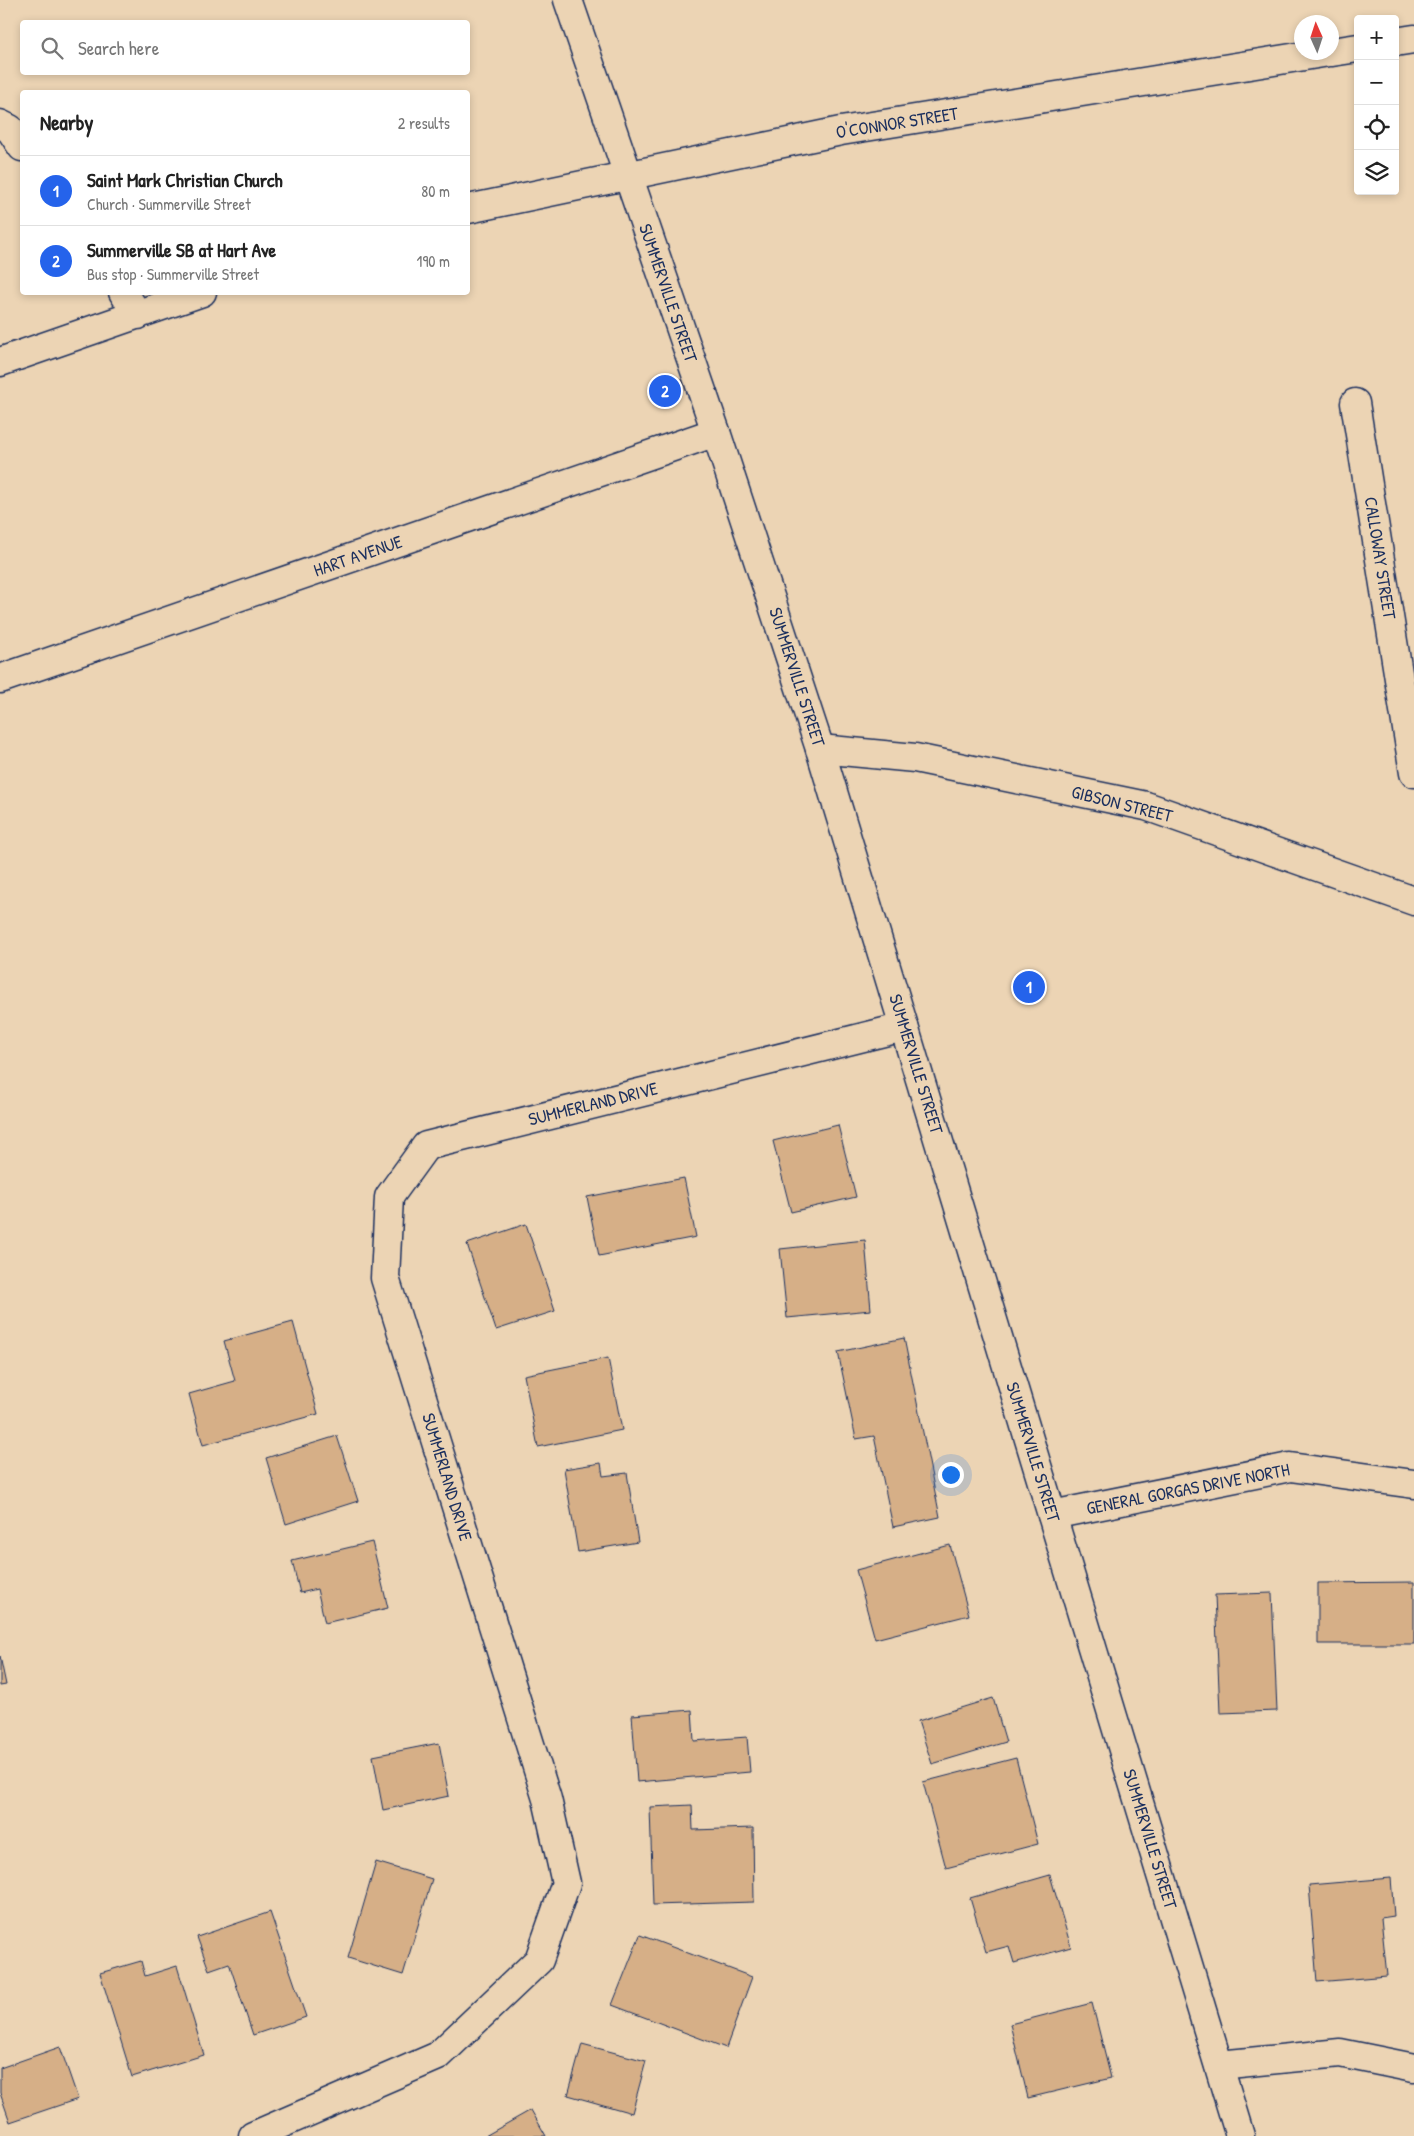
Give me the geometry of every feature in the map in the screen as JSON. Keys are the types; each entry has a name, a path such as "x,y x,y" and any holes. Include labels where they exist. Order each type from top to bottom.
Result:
{"street":[{"name":"SUMMERVILLE STREET","path":"568,0 716,432 820,749 1240,2136"},
{"path":"1399,41 1414,39"},
{"name":"O'CONNOR STREET","path":"1339,51 1354,49"},
{"name":"O'CONNOR STREET","path":"470,209 841,131 1294,58"},
{"path":"0,124 10,130 20,144"},
{"path":"125,295 138,314"},
{"path":"0,362 193,295"},
{"name":"CALLOWAY STREET","path":"1355,402 1414,773"},
{"name":"HART AVENUE","path":"0,679 716,432"},
{"name":"GIBSON STREET","path":"820,749 915,758 1146,806 1414,901"},
{"name":"SUMMERLAND DRIVE","path":"253,2136 438,2056 539,1960 566,1882 547,1799 385,1278 389,1198 426,1146 904,1027"},
{"name":"GENERAL GORGAS DRIVE NORTH","path":"1052,1515 1290,1467 1414,1484"},
{"path":"1219,2065 1340,2053 1414,2068"}],"building":[{"path":"838,1125 856,1197 791,1212 773,1141"},
{"path":"684,1178 696,1237 599,1256 587,1197"},
{"path":"526,1224 555,1311 496,1330 467,1244"},
{"path":"865,1240 871,1310 787,1318 780,1249"},
{"path":"293,1322 318,1414 203,1445 189,1394 235,1381 224,1341"},
{"path":"904,1338 940,1517 893,1527 874,1436 856,1439 838,1352"},
{"path":"608,1358 622,1430 538,1447 524,1375"},
{"path":"337,1436 358,1501 286,1524 266,1458"},
{"path":"601,1463 603,1476 627,1473 638,1542 578,1552 564,1469"},
{"path":"372,1542 388,1608 325,1623 317,1589 300,1593 292,1561"},
{"path":"950,1545 969,1615 875,1639 856,1570"},
{"path":"1414,1582 1414,1644 1318,1644 1318,1583"},
{"path":"1272,1593 1277,1711 1220,1713 1215,1595"},
{"path":"0,1656 6,1685 0,1686"},
{"path":"993,1698 1006,1742 932,1764 918,1721"},
{"path":"692,1710 694,1741 747,1737 750,1772 637,1782 632,1715"},
{"path":"439,1743 449,1796 383,1810 373,1756"},
{"path":"1016,1758 1038,1844 946,1868 923,1782"},
{"path":"692,1805 693,1830 753,1828 754,1902 653,1905 650,1807"},
{"path":"376,1862 432,1879 403,1975 348,1958"},
{"path":"1050,1875 1071,1947 1014,1963 1009,1946 986,1952 970,1898"},
{"path":"1391,1878 1394,1916 1381,1918 1387,1976 1317,1982 1309,1885"},
{"path":"270,1912 306,2017 253,2035 229,1963 209,1970 197,1937"},
{"path":"640,1935 752,1977 726,2048 612,2005"},
{"path":"141,1961 145,1976 177,1966 204,2055 132,2077 100,1973"},
{"path":"1092,2003 1111,2078 1028,2098 1010,2024"},
{"path":"582,2044 646,2061 632,2113 568,2095"},
{"path":"60,2047 78,2099 10,2122 0,2093 0,2068"},
{"path":"531,2110 546,2136 485,2136"}],"place":[{"name":"Summerville SB at Hart Ave","path":"665,391"},
{"name":"Saint Mark Christian Church","path":"1029,987"}]}
